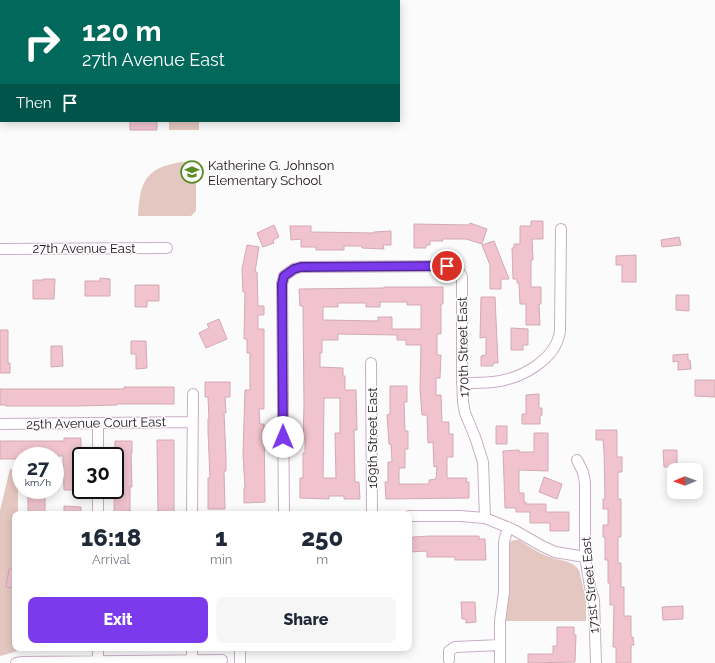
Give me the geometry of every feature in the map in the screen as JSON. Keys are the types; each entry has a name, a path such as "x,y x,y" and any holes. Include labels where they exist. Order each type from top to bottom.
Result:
{"street":[{"path":"462,383 494,382 514,377 550,355 555,347 560,331 561,230"},
{"name":"27th Avenue East","path":"0,249 167,248"},
{"name":"170th Street East","path":"284,511 282,284 284,276 294,269 301,267 447,266 459,270 462,277 462,383 465,414 484,462 485,518"},
{"name":"169th Street East","path":"372,363 372,511"},
{"path":"192,511 193,394"},
{"name":"25th Avenue Court East","path":"0,424 192,422"},
{"path":"98,423 98,447"},
{"name":"171st Street East","path":"577,460 583,472 585,483 585,558 588,580 594,600 596,663"},
{"path":"98,499 98,511"},
{"path":"412,516 460,516 485,518 508,527 556,552 585,558"},
{"path":"500,663 500,621 504,592 504,542 508,527"},
{"path":"449,660 449,651 455,647 500,645"},
{"path":"98,651 98,661"},
{"path":"192,651 192,660"},
{"path":"240,651 240,663"},
{"path":"16,663 222,660"}],"shaded area":[{"path":"169,122 199,122 199,130 169,130"},
{"path":"181,162 196,163 196,211 191,216 138,216 140,194 147,178 159,168"},
{"path":"10,469 12,469 12,499 18,499 18,511 12,511 12,651 18,651 0,656 0,511"},
{"path":"519,540 536,551 551,558 576,566 579,570 586,599 586,621 505,621 508,546 511,541"}],"building":[{"path":"130,122 157,122 157,130 130,130"},
{"path":"531,221 543,221 543,239 532,239 533,260 531,260 531,287 541,287 541,304 539,304 540,325 526,325 526,304 520,304 519,283 517,283 517,279 513,279 512,248 514,248 514,244 520,244 520,226 531,226"},
{"path":"470,223 487,229 482,244 466,239 442,239 443,241 430,241 430,245 426,245 426,248 414,248 414,224 469,225"},
{"path":"274,225 279,237 273,240 274,243 263,247 257,233"},
{"path":"290,226 311,226 311,232 374,233 391,231 391,245 383,245 384,249 362,248 362,246 344,246 344,250 316,250 316,247 301,247 301,239 291,240"},
{"path":"679,237 681,245 662,247 661,240"},
{"path":"494,241 509,279 501,279 501,289 490,289 490,265 482,245"},
{"path":"247,245 259,247 255,272 257,272 258,306 264,306 264,315 258,315 258,329 264,329 264,409 259,409 260,424 264,424 265,502 244,503 245,488 243,454 245,390 250,390 250,353 247,353 247,339 244,339 245,292 243,292 242,269"},
{"path":"636,255 636,282 622,282 622,265 616,265 616,256"},
{"path":"100,278 110,279 110,296 85,296 85,281 100,281"},
{"path":"55,279 54,299 33,299 33,280"},
{"path":"135,285 159,285 159,301 147,301 147,307 135,307"},
{"path":"443,287 443,304 441,304 441,334 437,334 437,355 441,355 440,378 436,378 436,395 441,395 442,422 449,422 449,434 453,434 453,457 447,457 447,478 467,478 466,482 469,482 469,498 386,499 385,482 388,482 388,462 392,462 387,415 390,414 390,386 407,386 407,402 404,402 405,431 408,431 408,449 405,449 405,468 399,468 399,484 429,484 429,480 436,479 437,466 434,467 433,442 428,443 427,415 422,415 420,389 421,345 406,345 406,340 397,340 397,335 338,334 338,340 322,340 320,367 343,368 343,376 345,376 345,390 356,390 357,430 354,430 355,482 359,482 360,499 344,499 344,496 329,496 329,499 300,498 300,478 303,478 303,453 305,453 305,439 303,439 303,306 300,306 299,289","holes":["380,302 407,302 407,305 421,305 421,329 392,329 392,317 378,317 378,321 323,320 323,307 338,307 338,303 366,303 366,307 380,307","324,398 340,398 340,433 335,433 336,478 323,478"]},
{"path":"676,295 689,295 689,311 676,310"},
{"path":"481,297 495,297 498,363 493,363 493,366 481,366 481,356 486,355 486,337 480,338"},
{"path":"219,319 227,339 206,348 199,333 209,328 207,324"},
{"path":"511,328 528,329 528,345 523,345 523,350 511,350"},
{"path":"0,330 8,330 8,363 10,363 10,373 0,373"},
{"path":"131,341 146,341 147,368 136,369 136,354 131,354"},
{"path":"51,346 62,346 63,366 51,367"},
{"path":"688,354 691,369 678,370 678,361 673,362 673,355"},
{"path":"695,380 715,380 715,397 695,396"},
{"path":"205,382 230,382 230,397 225,397 226,413 224,413 226,458 226,471 224,471 225,509 208,509 208,478 210,478 208,431 209,419 208,397 205,397"},
{"path":"124,387 174,387 174,404 79,406 0,405 0,389 124,389"},
{"path":"539,394 539,408 542,408 540,424 522,424 522,414 526,414 526,395"},
{"path":"496,426 507,426 507,444 496,444"},
{"path":"596,430 617,430 617,457 622,457 622,472 618,472 618,499 621,499 621,537 618,537 618,563 621,563 621,587 624,587 624,616 631,616 631,637 633,637 634,645 631,645 631,663 616,663 616,647 613,647 614,605 610,605 608,560 605,560 605,537 603,537 603,525 608,525 608,509 603,509 603,499 605,499 604,451 603,440 596,440"},
{"path":"534,433 548,433 548,471 519,470 519,493 524,493 524,503 526,502 526,504 546,504 546,512 569,512 569,531 550,531 550,523 530,523 530,512 516,512 516,508 505,508 503,451 519,450 519,452 534,452"},
{"path":"64,438 81,438 81,447 72,447 72,490 64,490 64,447 12,447 12,459 0,459 0,441 64,441"},
{"path":"157,440 174,440 174,511 158,511"},
{"path":"115,441 132,441 132,487 130,487 130,511 114,511 114,499 124,499 124,447 115,447"},
{"path":"663,450 677,450 677,463 667,463 667,467 664,467"},
{"path":"544,477 562,484 557,499 539,492"},
{"path":"28,499 45,499 45,511 28,511"},
{"path":"64,506 81,507 81,511 64,511"},
{"path":"479,536 479,539 485,539 486,560 455,560 455,557 427,557 427,551 412,552 413,537"},
{"path":"9,569 12,570 12,588 6,587"},
{"path":"461,602 475,602 476,622 466,623 466,619 462,619"},
{"path":"683,606 683,619 663,620 662,607"},
{"path":"557,627 574,627 574,635 576,635 575,662 528,663 528,654 553,654 553,646 557,646"}],"place":[{"name":"Katherine G. Johnson Elementary School","path":"192,172"}],"route":[{"path":"283,437 282,284 284,276 294,269 301,267 447,266"}]}
